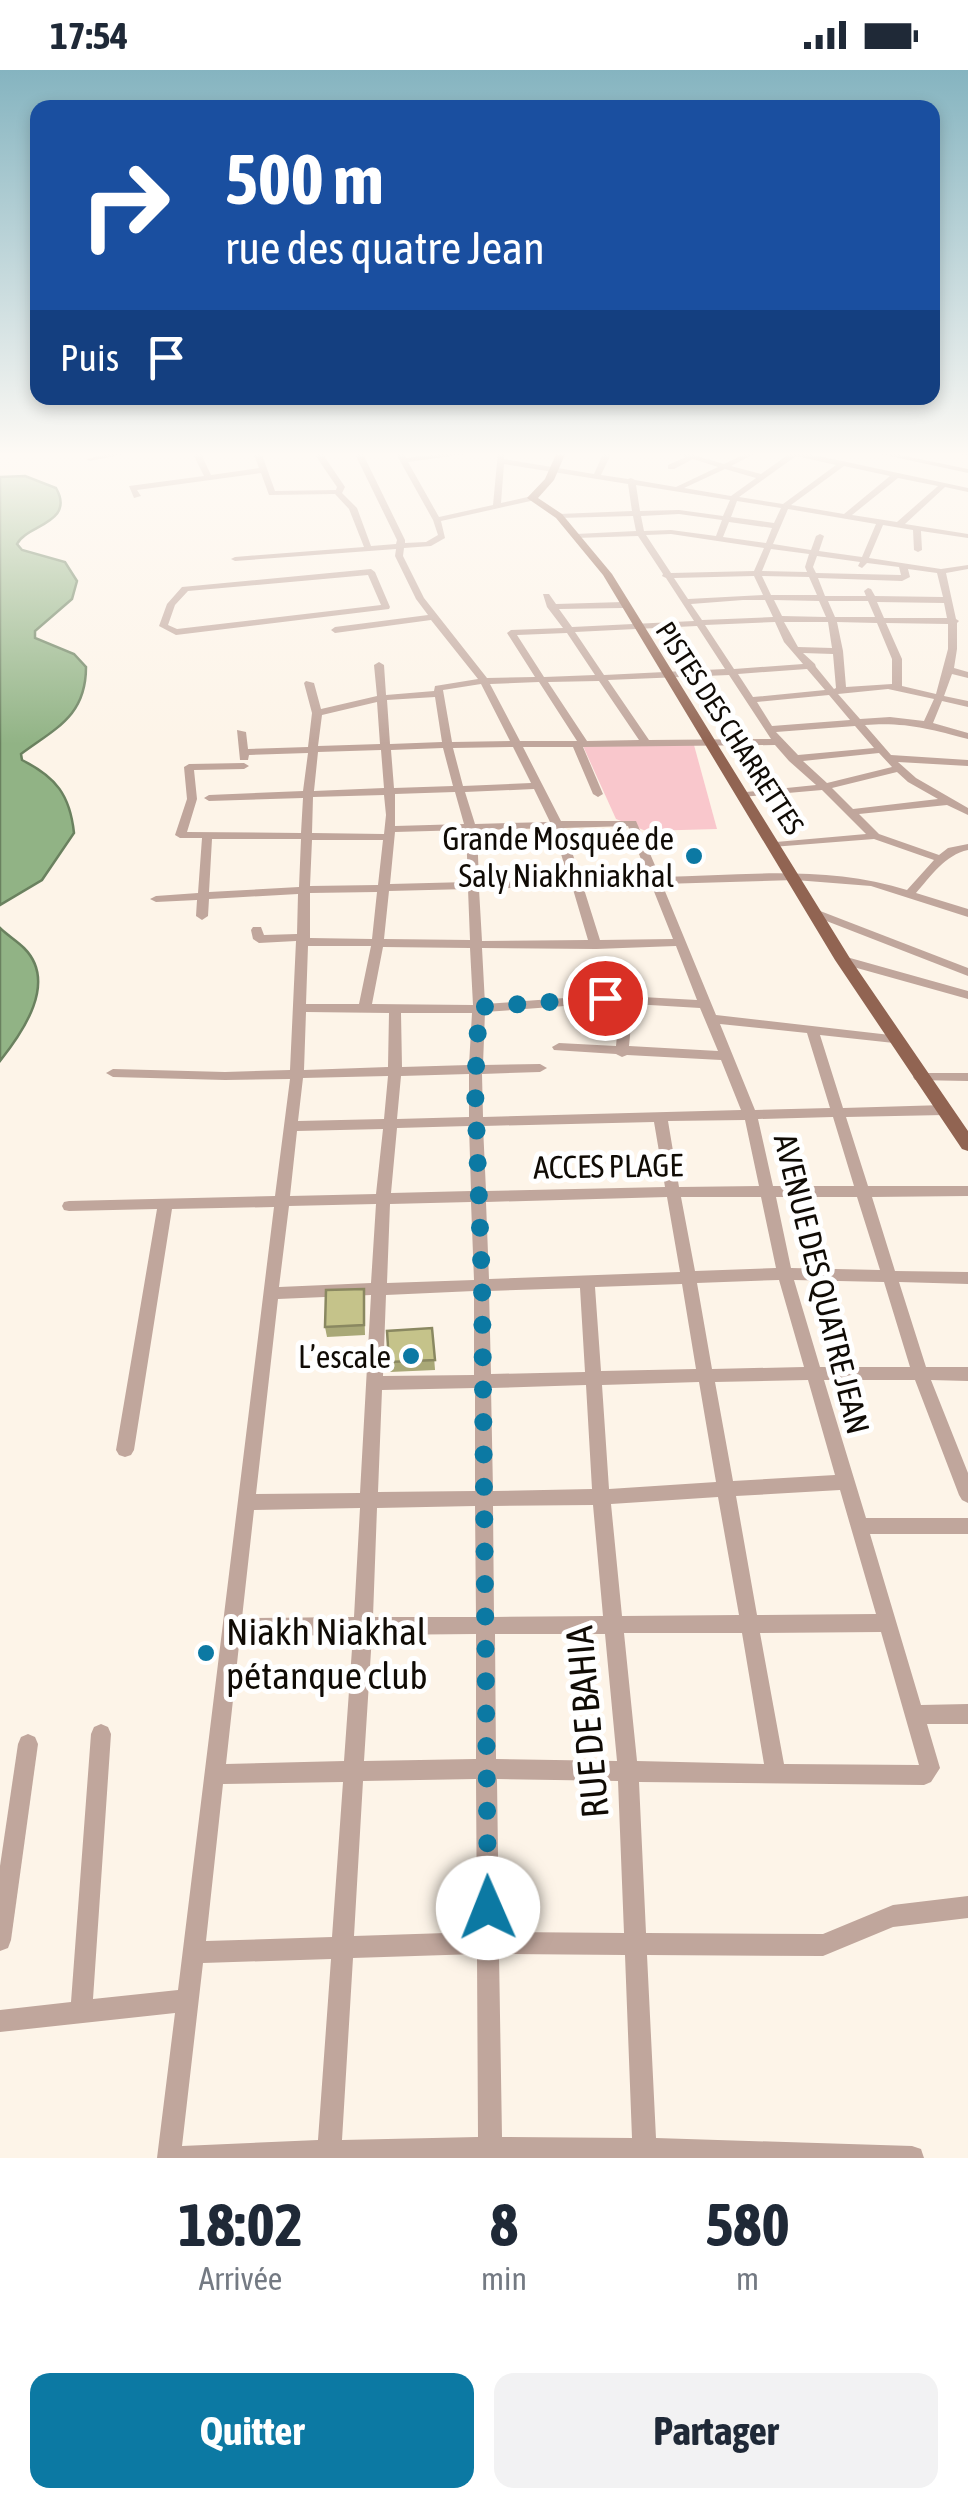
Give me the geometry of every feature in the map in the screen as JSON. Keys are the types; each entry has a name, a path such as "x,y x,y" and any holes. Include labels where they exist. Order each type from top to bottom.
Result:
{"main road":[{"name":"PISTES DES CHARRETTES","path":"587,549 746,795 843,960 920,1077 966,1138"}],"street":[{"path":"235,560 374,549"},
{"path":"402,549 400,560 431,618 484,681 558,826 596,945"},
{"path":"650,549 778,742 875,836"},
{"path":"764,549 756,573 796,650 837,689 898,769 968,812"},
{"path":"795,549 941,571 968,568"},
{"path":"867,549 862,577 897,659 897,686"},
{"path":"811,552 810,576 830,618 838,651 837,689"},
{"path":"263,558 268,580"},
{"path":"666,576 756,573 905,578 903,566"},
{"path":"928,724 955,648 955,623 941,571"},
{"path":"373,573 387,606 187,631 165,630 171,604 185,588 268,580 373,573"},
{"path":"684,602 769,597 949,600"},
{"path":"623,604 548,602 646,743"},
{"path":"335,630 431,618"},
{"path":"598,794 580,744 544,680 511,633 830,618 968,626"},
{"path":"955,648 968,647"},
{"path":"796,650 838,651"},
{"path":"365,1006 378,943 389,833 379,665"},
{"path":"490,2152 477,945 470,828 448,745 441,684 735,673 812,666"},
{"path":"949,670 968,676"},
{"path":"169,2158 250,1502 298,1072 308,796 317,713 309,683"},
{"path":"752,700 897,686 968,704"},
{"path":"317,713 381,698 440,694"},
{"path":"771,730 858,720 928,724 968,736"},
{"path":"241,732 245,770 188,768 192,799 178,834 206,839 308,839 558,826"},
{"path":"243,752 448,745 715,746 778,742"},
{"path":"793,759 885,754 968,763"},
{"path":"746,795 824,788 898,769"},
{"path":"209,798 537,786"},
{"path":"852,812 950,801"},
{"name":"AVENUE DES QUATRE JEAN","path":"558,826 630,823 728,1056 751,1117 785,1274 916,1715 929,1771 889,1776 776,1774"},
{"path":"776,845 875,836 942,860"},
{"path":"202,916 206,839"},
{"path":"912,892 952,850 968,847"},
{"path":"156,899 307,890 575,886 795,877 854,880 912,892 968,912"},
{"path":"815,913 968,972"},
{"path":"257,930 259,939 378,943 679,942"},
{"path":"843,960 968,995"},
{"path":"303,1008 479,1007 626,999 812,1030 894,1039"},
{"path":"622,1053 626,999"},
{"path":"329,2155 363,1625 382,1201 395,1070 395,1008"},
{"path":"812,1030 887,1275 920,1373 963,1470 968,1495"},
{"path":"560,1047 728,1056"},
{"path":"114,1073 540,1068"},
{"path":"920,1077 968,1077"},
{"path":"292,1126 944,1110"},
{"path":"216,1774 484,1769 776,1774 660,1118"},
{"name":"ACCES PLAGE","path":"69,1206 165,1207 672,1192 968,1192"},
{"path":"125,1450 165,1207"},
{"path":"274,1293 785,1274 968,1278"},
{"name":"RUE DE BAHIA","path":"588,1282 601,1497 628,1772 644,2152"},
{"path":"374,1383 703,1373 968,1374"},
{"path":"250,1502 601,1497 846,1482"},
{"path":"859,1526 968,1526"},
{"path":"232,1627 615,1628 886,1623"},
{"path":"916,1715 968,1714"},
{"path":"81,2013 101,1734"},
{"path":"0,1940 28,1744"},
{"path":"193,1952 488,1943 823,1946 892,1916 968,1907"},
{"path":"0,2022 186,2000"},
{"path":"182,2158 490,2152 912,2158"}],"shaded area":[{"path":"0,549 22,549 65,562 77,581 72,599 35,631 35,638 74,654 86,667 85,684 67,719 21,754 22,760 44,773 59,789 69,808 74,833 42,880 0,905"},
{"path":"694,745 717,829 646,831 616,819 583,746"},
{"path":"0,928 24,948 34,961 38,976 27,1021 0,1061"}],"building":[{"path":"364,1289 364,1325 325,1327 326,1290"},
{"name":"L’escale","path":"432,1328 435,1360 389,1362 387,1331"}],"place":[{"name":"Grande Mosquée de Saly Niakhniakhal","path":"694,856"},
{"name":"L’escale","path":"411,1356"},
{"name":"Niakh Niakhal pétanque club","path":"206,1653"}],"route":[{"path":"488,1908 482,1284 475,1088 479,1007 605,998"}]}
